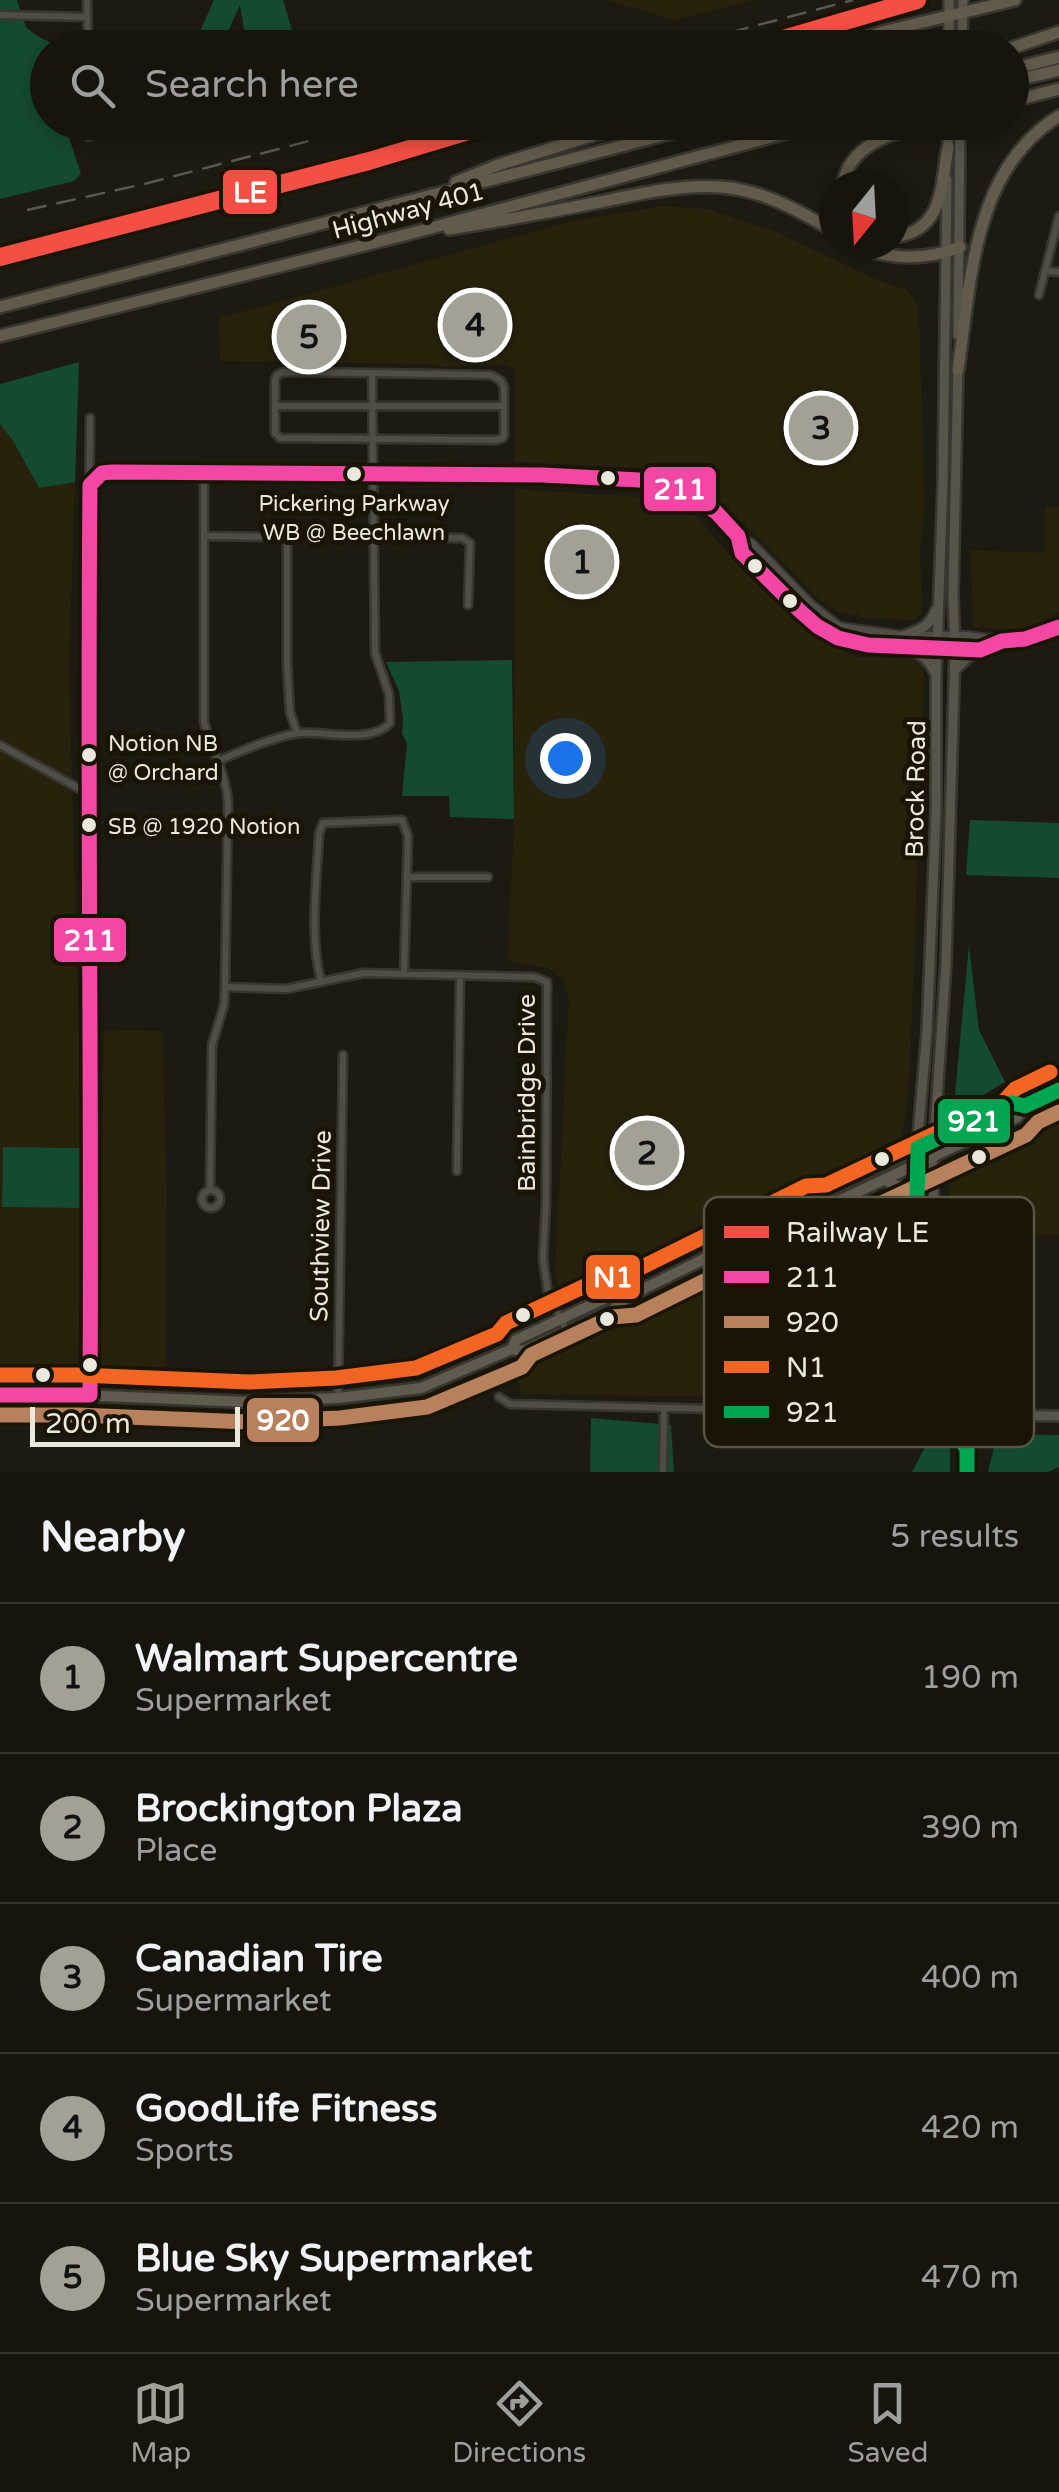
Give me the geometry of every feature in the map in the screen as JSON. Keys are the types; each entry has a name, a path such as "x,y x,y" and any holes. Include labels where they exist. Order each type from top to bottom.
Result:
{"highway":[{"path":"896,30 1014,0"},
{"path":"1029,43 1059,35"},
{"path":"1029,65 1059,57"},
{"path":"1029,77 1059,70"},
{"path":"1029,97 1059,89"},
{"path":"958,370 977,241 994,190 1019,150 1059,116"},
{"path":"406,202 498,165 578,140"},
{"name":"Highway 401","path":"0,307 645,140"},
{"name":"Highway 401","path":"0,336 401,236 760,140"},
{"path":"845,170 852,158 881,140"},
{"path":"909,235 921,229 933,214 954,146"},
{"path":"401,236 698,186 762,195 819,223"},
{"path":"909,256 936,256 960,247"}],"main road":[{"path":"949,0 949,30"},
{"name":"Brock Road","path":"933,1197 946,963 955,643 960,247 952,140"},
{"name":"Brock Road","path":"917,1197 936,812 946,252 956,140"},
{"path":"903,636 923,629 939,602"},
{"path":"938,650 955,643 998,641"},
{"path":"909,648 930,663 936,677"},
{"path":"954,670 980,650"},
{"path":"936,812 951,812"},
{"path":"849,1197 1017,1117 1025,1106 1059,1090"},
{"path":"938,1096 950,1119 970,1125"},
{"path":"821,1197 824,1192 1012,1103 1025,1106"},
{"path":"885,1180 915,1197"},
{"path":"0,1396 249,1402 338,1398 421,1388 512,1349 523,1351 564,1325 614,1309 627,1297 704,1259"},
{"path":"1034,1416 1059,1416"},
{"name":"Brock Road","path":"967,1472 968,1447"}],"street":[{"path":"87,30 88,0"},
{"path":"0,15 87,17"},
{"path":"1039,294 1059,216"},
{"path":"1046,272 1059,272"},
{"path":"284,372 491,375 502,380 504,387 504,435 496,440 280,438 275,433 276,406 275,380 284,372"},
{"path":"218,761 296,733 366,734 383,732 390,724 389,694 375,653 372,373"},
{"path":"276,406 504,406"},
{"path":"90,418 90,1396"},
{"path":"90,485 102,474 112,472 543,475 658,481 687,492 716,512 810,604 840,626 903,636 939,635 980,650 998,641 1024,639 1059,626"},
{"path":"204,473 204,722 227,782 228,802 226,987 212,1045 210,1189"},
{"path":"205,536 276,537 287,541 289,696 296,733"},
{"path":"738,536 742,554 817,626 838,638 868,645 938,650"},
{"path":"374,538 462,538 470,543 468,606"},
{"path":"778,588 785,580"},
{"path":"0,745 89,794"},
{"path":"321,982 316,929 319,834 323,822 402,820 408,836 404,974"},
{"path":"408,877 488,877"},
{"name":"Bainbridge Drive","path":"226,987 286,989 364,974 534,977 547,982 544,1260 548,1293 564,1325"},
{"path":"457,1171 460,976"},
{"name":"Southview Drive","path":"338,1398 343,1055"},
{"path":"499,1398 510,1404 704,1409"},
{"path":"663,1472 664,1408"}],"shaded area":[{"path":"608,0 757,0 674,20"},
{"path":"664,206 708,209 772,230 819,252 819,260 835,260 907,290 919,308 924,504 920,548 922,612 914,620 862,618 857,610 856,616 838,612 819,600 714,493 675,472 515,462 515,368 220,361 219,318 576,220"},
{"path":"0,424 38,488 75,482 69,669 82,1148 3,1147 2,1206 81,1208 78,1380 0,1378"},
{"path":"515,489 657,498 676,504 697,518 749,577 811,635 857,657 910,658 924,666 910,1072 902,1139 786,1197 704,1197 704,1233 562,1295 555,1273 569,999 563,979 548,968 508,961 514,819"},
{"path":"1045,507 1059,507 1059,612 1021,629 974,628 970,550 1045,553"},
{"path":"104,1030 162,1031 167,1190 166,1381 99,1380"},
{"path":"1059,1121 1059,1235 1034,1235 1034,1197 950,1197 950,1178 955,1167"},
{"path":"704,1283 704,1397 522,1394 515,1375"}],"green space":[{"path":"0,0 17,0 30,30 30,140 70,140 81,174 74,181 0,199"},
{"path":"214,0 283,0 292,30 244,30 240,5 229,30 201,30"},
{"path":"79,362 75,482 39,488 0,424 0,384"},
{"path":"512,660 514,819 450,817 449,796 402,796 407,744 402,733 399,691 386,662"},
{"path":"970,820 1059,823 1059,878 966,875"},
{"path":"969,945 979,1030 1005,1082 961,1108 954,1105"},
{"path":"3,1147 82,1148 81,1208 2,1207"},
{"path":"591,1418 671,1425 674,1472 590,1472"},
{"path":"1034,1435 1059,1435 1059,1467 1048,1472 988,1472 994,1447 1034,1447"},
{"path":"950,1447 950,1472 912,1472 924,1449"}],"railway":[{"path":"739,30 853,0"},
{"path":"27,210 313,140"}],"rail line":[{"name":"LE","path":"814,30 917,0"},
{"name":"LE","path":"0,257 439,140"}],"transit line":[{"name":"211","path":"90,485 102,473 112,472 543,475 658,481 687,492 716,512 738,536 742,553 800,611 838,638 868,645 980,650 1059,627"},
{"name":"211","path":"90,485 90,1395"},
{"name":"N1","path":"784,1197 806,1186 826,1185 1004,1101 1015,1089 1050,1072"},
{"name":"921","path":"917,1197 918,1148 1012,1103 1025,1106 1059,1090"},
{"name":"920","path":"894,1197 1026,1135 1038,1122 1059,1112"},
{"name":"N1","path":"0,1375 249,1382 336,1378 416,1368 497,1334 506,1323 602,1278 622,1277 704,1236"},
{"name":"920","path":"0,1415 248,1422 340,1418 427,1407 522,1367 531,1355 612,1317 636,1315 704,1281"},
{"name":"211","path":"0,1395 90,1395"},
{"name":"921","path":"966,1447 967,1472"}],"place":[{"name":"GoodLife Fitness","path":"475,325"},
{"name":"Blue Sky Supermarket","path":"309,337"},
{"name":"Canadian Tire","path":"821,428"},
{"name":"Pickering Parkway WB @ Beechlawn","path":"354,474"},
{"name":"Walmart Supercentre","path":"582,562"},
{"name":"Notion NB @ Orchard","path":"89,755"},
{"name":"SB @ 1920 Notion","path":"89,825"},
{"name":"Brockington Plaza","path":"647,1153"}]}
